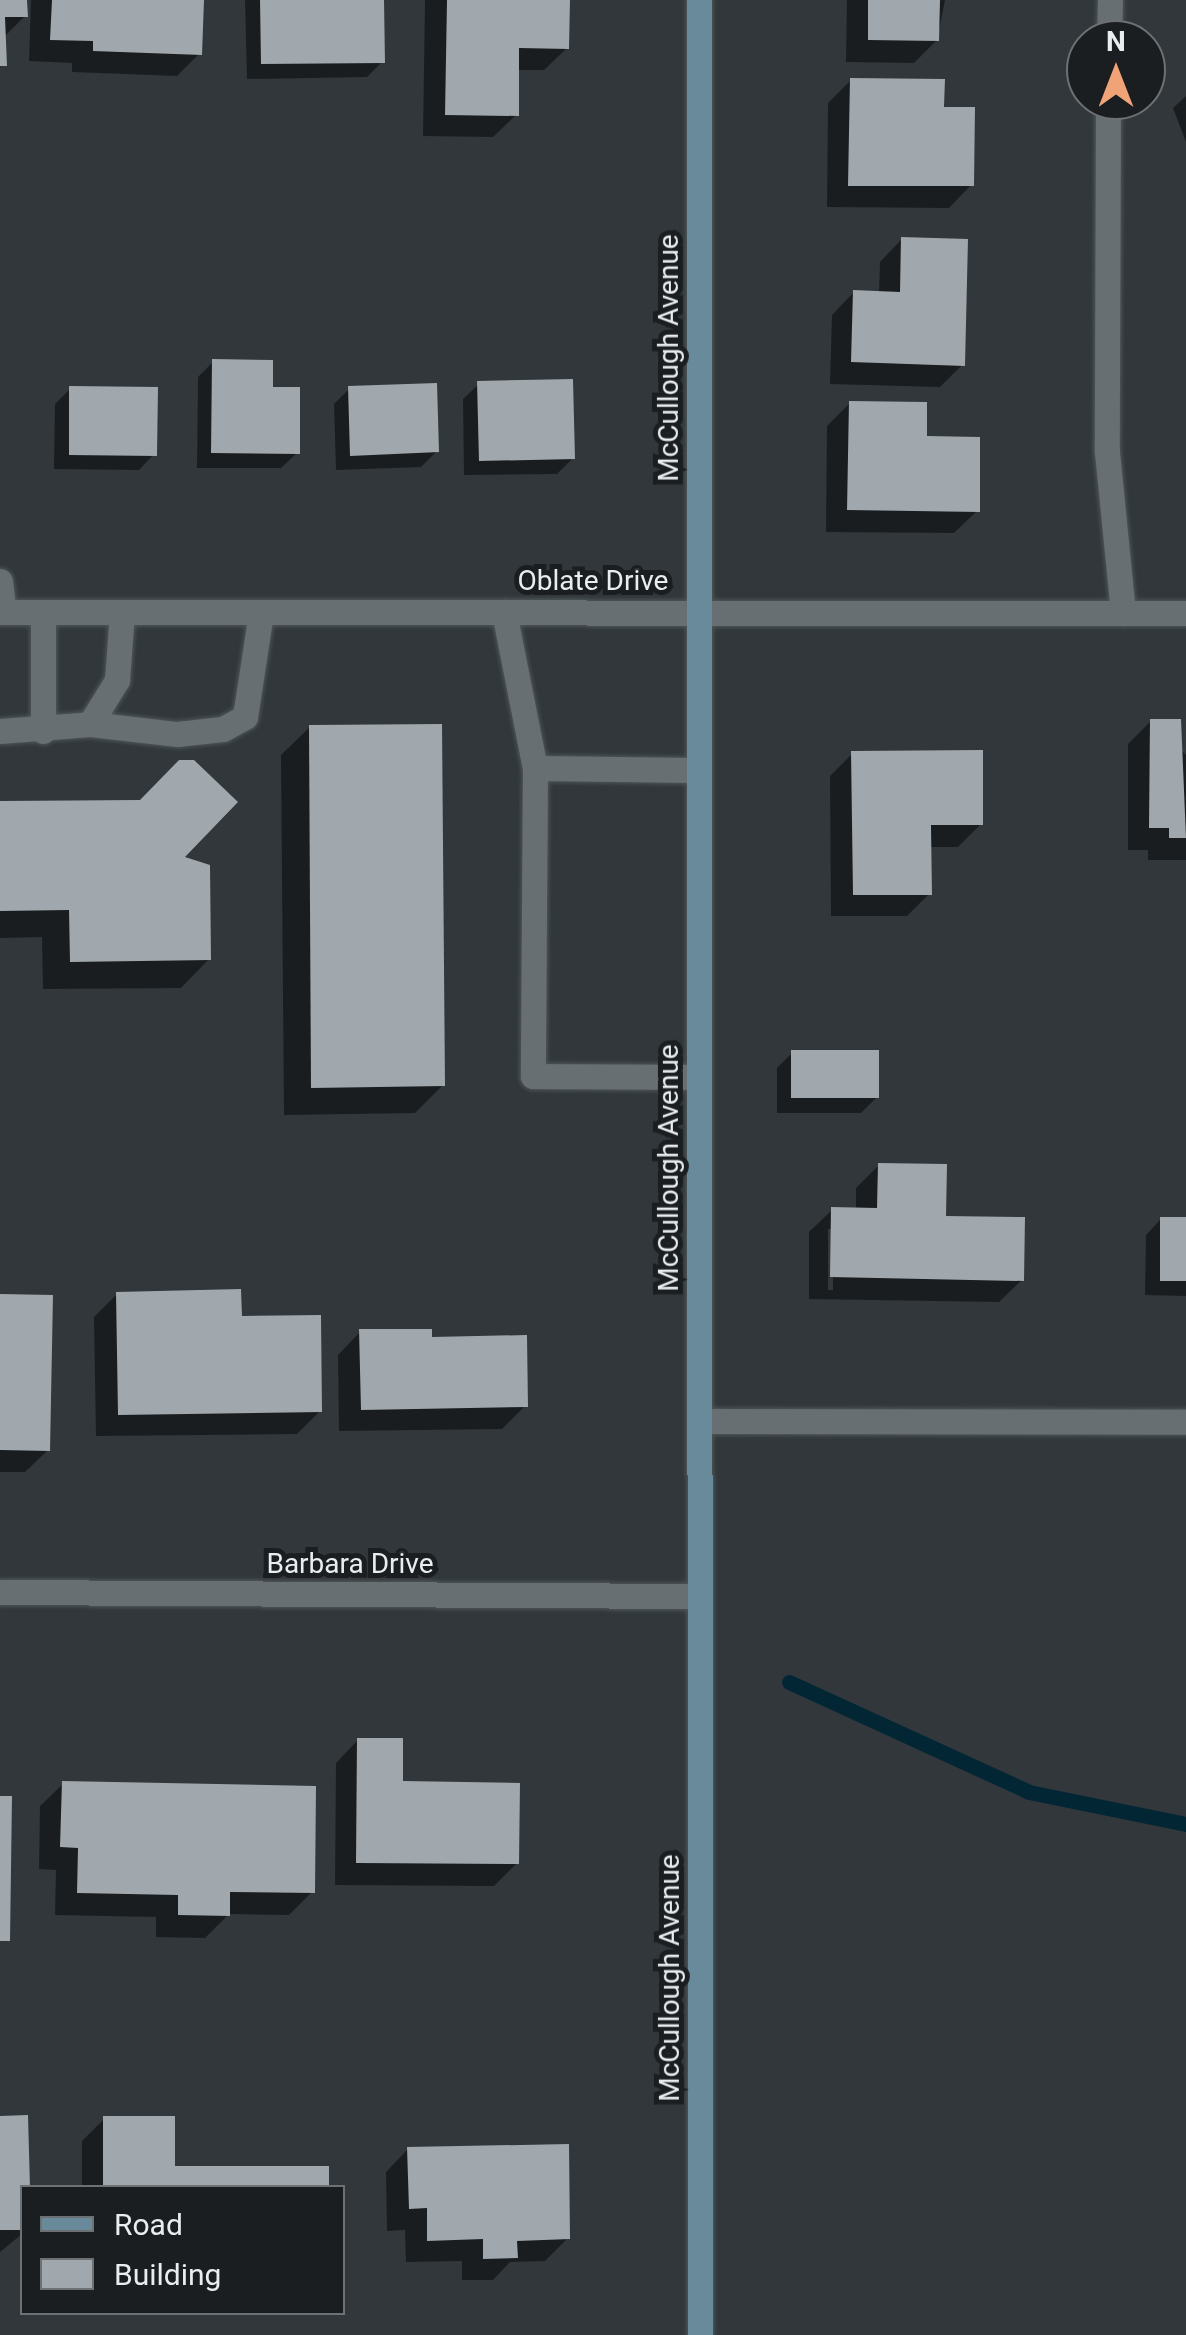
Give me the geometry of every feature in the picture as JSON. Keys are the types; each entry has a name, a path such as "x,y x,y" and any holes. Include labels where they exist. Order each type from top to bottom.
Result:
{"main road":[{"name":"McCullough Avenue","path":"699,0 700,2335"}],"street":[{"path":"1108,120 1107,452 1123,613"},
{"path":"0,581 2,612"},
{"name":"Oblate Drive","path":"2,612 1186,613"},
{"path":"42,612 42,730"},
{"path":"90,724 116,680 122,612"},
{"path":"0,731 90,724 177,734 223,729 245,717 261,612"},
{"path":"504,612 535,768 533,1076 700,1076"},
{"path":"535,768 699,770"},
{"path":"700,1421 1186,1422"},
{"name":"Barbara Drive","path":"0,1592 700,1596"}],"building":[{"path":"0,0 27,0 28,17 5,17 7,66 0,66"},
{"path":"52,0 204,0 202,55 93,51 93,41 50,40"},
{"path":"260,0 384,0 385,63 261,64"},
{"path":"447,0 570,0 569,49 519,48 519,116 445,115"},
{"path":"868,0 940,0 939,41 868,40"},
{"path":"850,78 945,79 944,107 975,107 974,186 848,186"},
{"path":"901,237 968,239 965,366 851,362 853,290 900,292"},
{"path":"212,359 273,360 273,387 300,387 300,454 211,453"},
{"path":"573,379 575,459 479,461 477,381"},
{"path":"437,383 439,452 350,456 348,386"},
{"path":"69,386 158,387 157,456 69,455"},
{"path":"849,401 927,402 927,436 980,437 980,512 847,510"},
{"path":"1150,719 1181,719 1186,838 1169,838 1169,828 1149,828"},
{"path":"442,724 445,1086 311,1088 309,725"},
{"path":"983,750 983,825 931,825 932,895 853,895 851,751"},
{"path":"179,760 194,760 238,802 185,857 210,865 211,960 70,962 69,910 0,911 0,801 140,800"},
{"path":"791,1050 879,1050 879,1098 791,1098"},
{"path":"878,1163 947,1164 946,1216 1025,1217 1024,1281 830,1277 831,1207 877,1208"},
{"path":"1160,1217 1186,1217 1186,1281 1160,1281"},
{"path":"241,1289 242,1316 321,1315 322,1412 118,1415 116,1292"},
{"path":"0,1294 53,1295 50,1451 0,1450"},
{"path":"359,1329 432,1329 432,1337 527,1335 528,1407 361,1410"},
{"path":"357,1738 403,1738 403,1781 520,1783 519,1864 356,1863"},
{"path":"62,1781 316,1786 315,1893 230,1892 230,1916 178,1915 178,1895 77,1893 78,1848 60,1847"},
{"path":"0,1796 12,1796 10,1941 0,1941"},
{"path":"28,2115 30,2185 20,2185 20,2230 0,2230 0,2116"},
{"path":"103,2116 175,2116 175,2166 329,2166 329,2185 103,2185"},
{"path":"569,2144 570,2239 517,2241 518,2258 483,2259 483,2239 427,2241 427,2208 409,2209 407,2147"}],"waterway":[{"path":"789,1682 1029,1792 1186,1824"}]}
